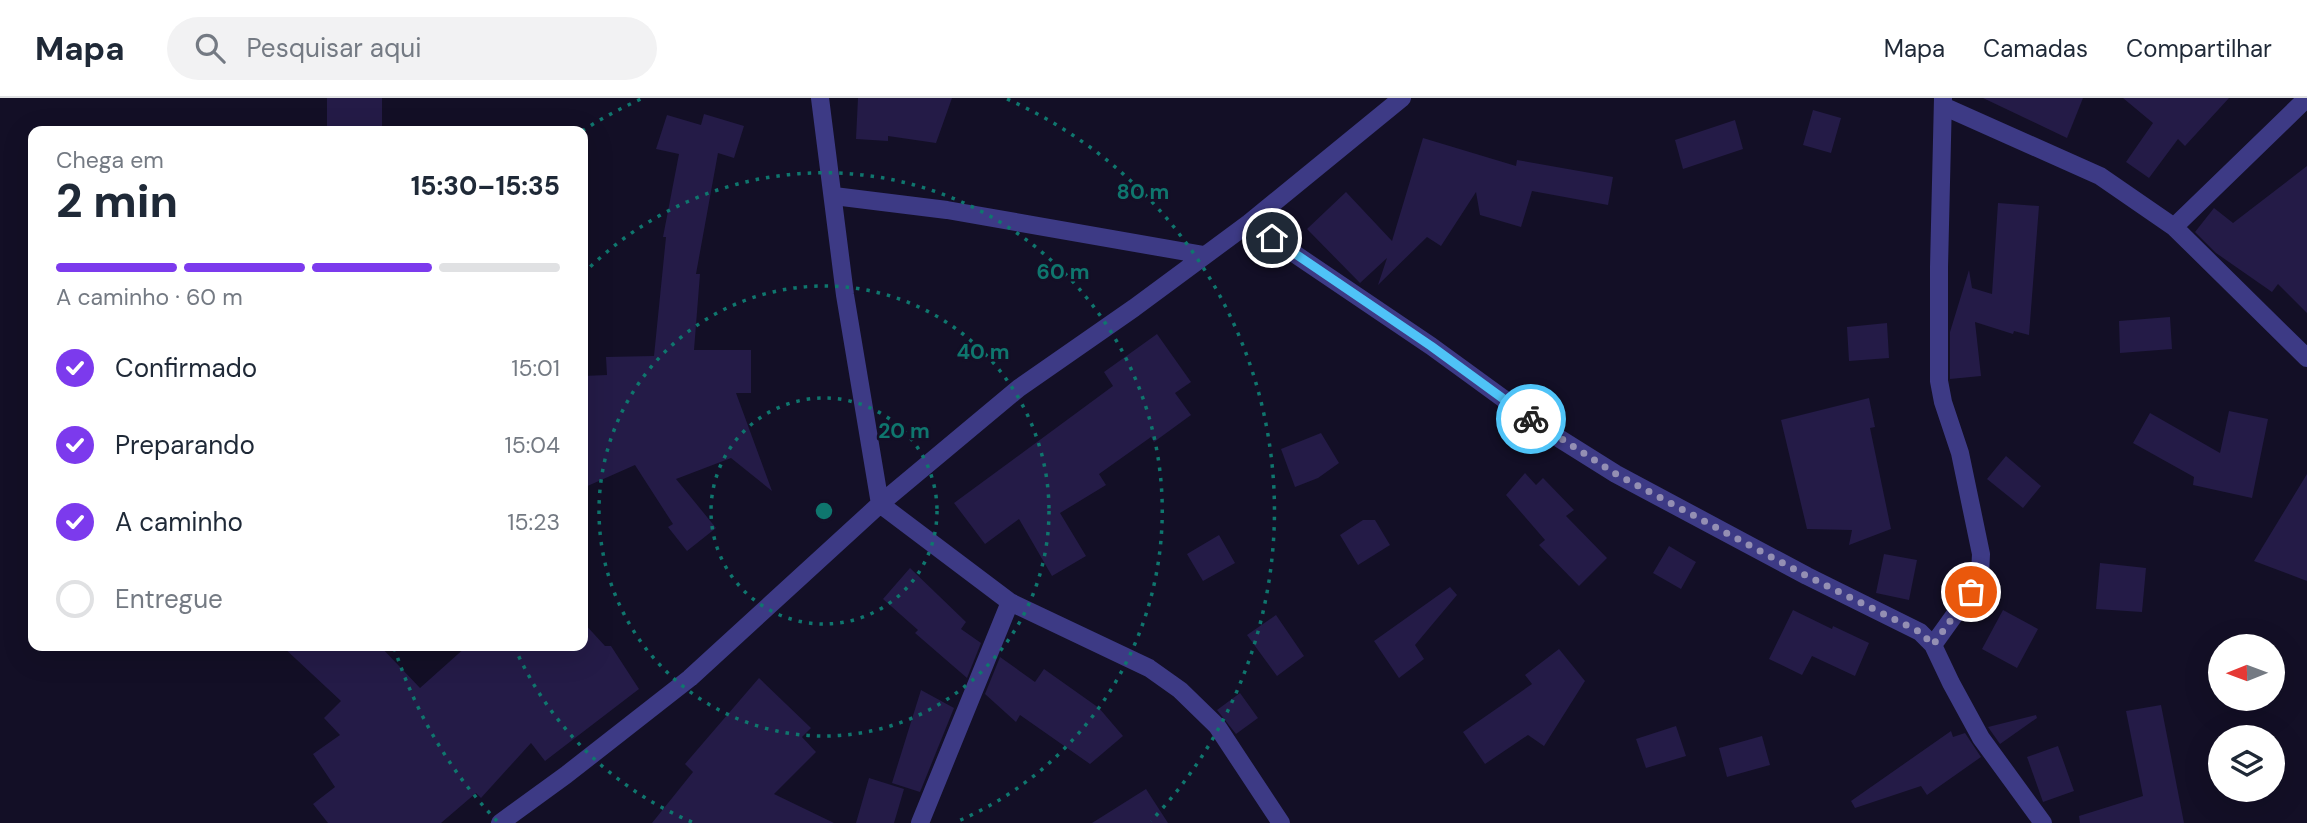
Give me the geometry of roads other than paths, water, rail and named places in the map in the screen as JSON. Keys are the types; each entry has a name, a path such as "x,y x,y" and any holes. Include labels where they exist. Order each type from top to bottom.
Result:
{"street":[{"path":"820,98 845,295 880,504 1010,602 1149,668 1180,690 1217,726 1282,823"},
{"path":"500,823 690,678 880,504 1019,388 1249,223 1402,98"},
{"path":"2174,227 2307,99"},
{"path":"1933,645 1980,575 1980,554 1960,453 1943,402 1940,381 1939,267 1943,102 2100,176 2174,227 2307,358"},
{"path":"834,196 947,210 1205,255"},
{"path":"1249,223 1431,346 1549,432 1616,474 1807,576 1920,632 1933,645 1981,738 2043,823"},
{"path":"920,823 1010,602"}]}
